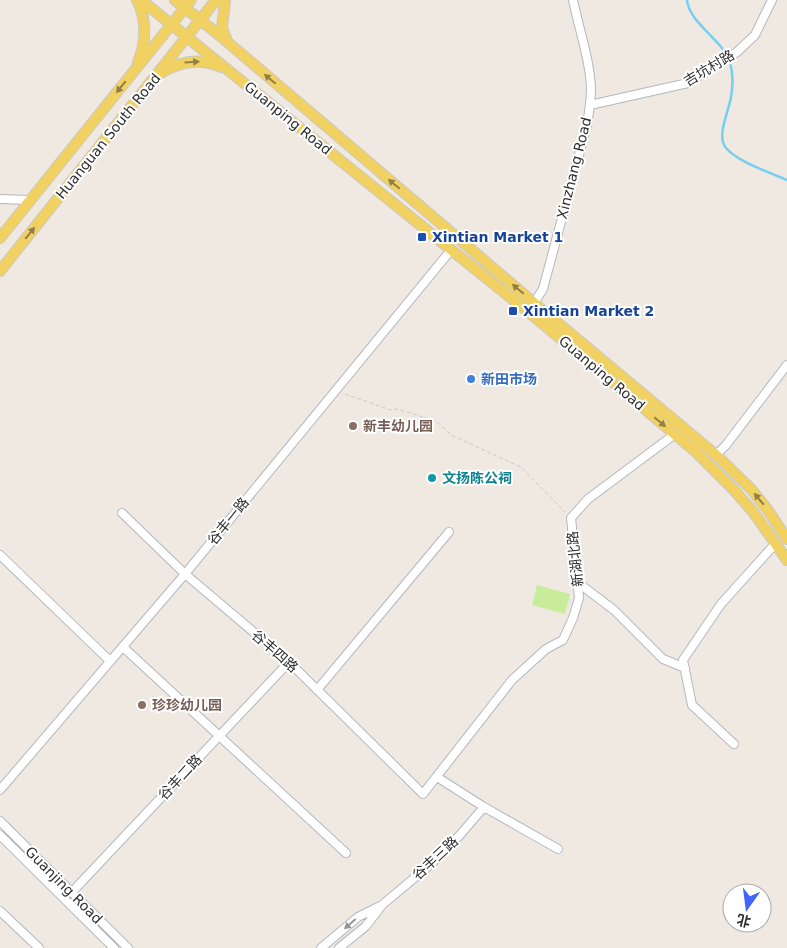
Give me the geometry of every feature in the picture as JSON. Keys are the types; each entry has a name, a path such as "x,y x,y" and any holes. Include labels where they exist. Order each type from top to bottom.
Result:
{"main road":[{"path":"135,70 140,58 144,35 143,16 136,0"},
{"name":"Guanping Road","path":"141,0 536,318 675,434 718,472 776,543 787,560"},
{"name":"Guanping Road","path":"175,0 188,4 200,20 716,455 751,490 785,533"},
{"name":"Huanguan South Road","path":"0,271 216,0"},
{"path":"224,0 222,28 229,44"},
{"name":"Huanguan South Road","path":"0,238 188,4"},
{"path":"156,76 169,68 190,61 210,63 229,70"}],"street":[{"name":"Xinzhang Road","path":"534,303 542,289 587,125 590,105 589,71 573,0"},
{"name":"吉坑村路","path":"590,105 688,83 737,52 755,35 772,0"},
{"path":"0,198 30,200"},
{"name":"谷丰一路","path":"0,790 185,574 451,250"},
{"path":"716,455 726,445 787,365"},
{"name":"新湖北路","path":"423,794 512,680 546,650 563,640 573,618 579,598 571,518 588,499 675,434"},
{"name":"谷丰四路","path":"122,512 185,574 289,662 423,794"},
{"path":"317,690 449,532"},
{"path":"734,744 692,705 683,660 721,604 776,543"},
{"path":"0,555 110,661"},
{"path":"577,582 614,610 663,659 685,668"},
{"path":"123,647 346,853"},
{"name":"谷丰二路","path":"72,892 289,662"},
{"path":"437,777 484,807 558,849"},
{"name":"谷丰三路","path":"382,905 431,864 484,807"},
{"name":"Guanjing Road","path":"0,821 128,948"},
{"name":"Guanjing Road","path":"0,835 114,948"},
{"path":"321,948 358,916 382,905"},
{"path":"339,948 366,926 382,905"},
{"path":"0,911 39,948"}],"path":[{"path":"335,391 391,410 397,409 436,421 451,435 521,467 571,518"}],"green space":[{"path":"537,585 570,594 565,614 532,605"}],"waterway":[{"path":"687,0 693,16 720,46 730,62 732,88 722,134 724,145 728,151 743,161 787,180"}],"place":[{"name":"Xintian Market 1","path":"422,237"},
{"name":"Xintian Market 2","path":"513,311"},
{"name":"新田市场","path":"471,379"},
{"name":"新丰幼儿园","path":"353,426"},
{"name":"文扬陈公祠","path":"432,478"},
{"name":"珍珍幼儿园","path":"142,705"}]}
